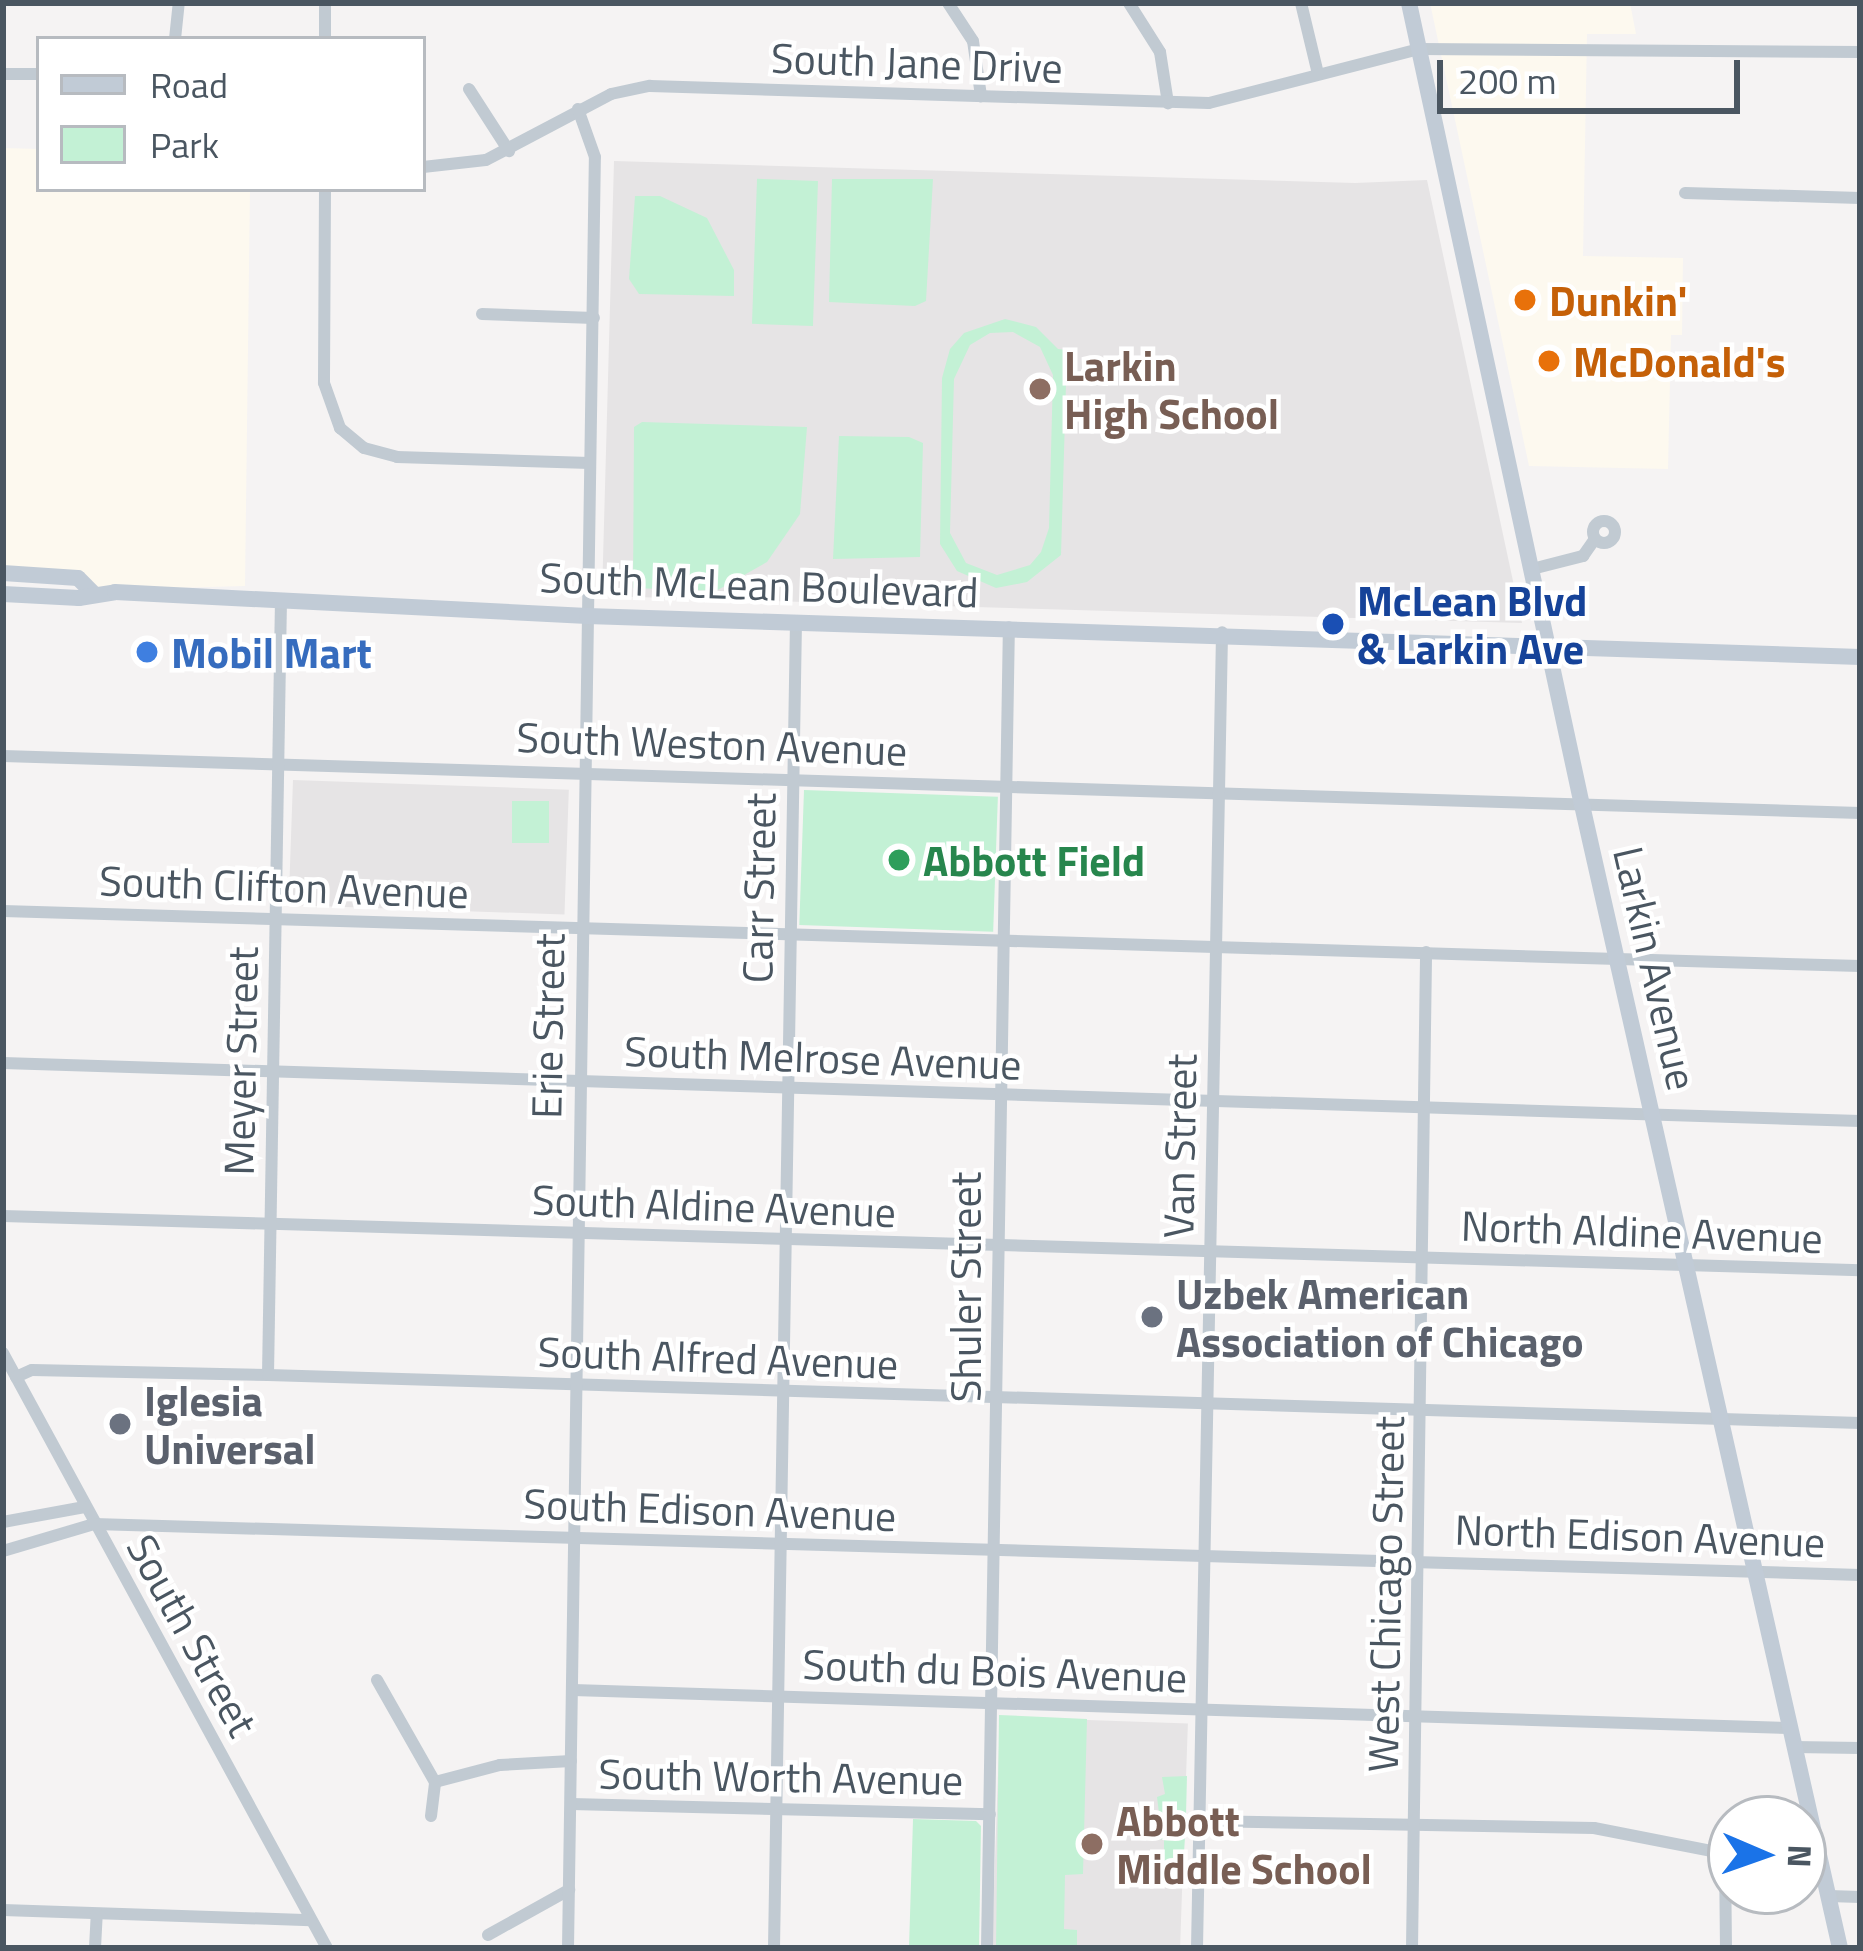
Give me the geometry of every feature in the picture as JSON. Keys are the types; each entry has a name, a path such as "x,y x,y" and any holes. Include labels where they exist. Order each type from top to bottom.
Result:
{"main road":[{"name":"Larkin Avenue","path":"1409,3 1582,805 1805,1795"},
{"name":"South McLean Boulevard","path":"3,573 78,578 92,592"},
{"name":"South McLean Boulevard","path":"3,594 79,598 92,592 587,616 1222,632 1860,657"},
{"name":"Larkin Avenue","path":"1827,1888 1840,1948"}],"street":[{"path":"175,36 179,3"},
{"path":"325,3 325,36"},
{"path":"948,3 973,40 981,96"},
{"path":"1129,3 1160,52 1168,103"},
{"path":"1301,3 1318,74"},
{"name":"South Jane Drive","path":"426,167 474,164 509,151 611,94 650,86 1168,103 1244,97 1419,49 1860,52"},
{"path":"3,74 36,74"},
{"path":"469,89 509,151"},
{"name":"Erie Street","path":"568,1948 596,157 578,110"},
{"path":"325,192 323,358 334,421 380,454 590,463"},
{"path":"1685,193 1860,198"},
{"path":"482,314 594,318"},
{"path":"1532,568 1582,556 1595,539"},
{"name":"Meyer Street","path":"268,1376 281,603"},
{"name":"Carr Street","path":"774,1948 796,621"},
{"name":"Shuler Street","path":"987,1948 1009,627"},
{"name":"Van Street","path":"1197,1948 1222,632"},
{"name":"South Weston Avenue","path":"3,756 1860,813"},
{"name":"South Clifton Avenue","path":"3,911 1860,966"},
{"name":"West Chicago Street","path":"1412,1948 1426,952"},
{"name":"South Melrose Avenue","path":"3,1064 1860,1121"},
{"name":"South Aldine Avenue","path":"3,1216 1423,1257"},
{"name":"North Aldine Avenue","path":"1423,1257 1860,1270"},
{"name":"South Street","path":"3,1353 326,1948"},
{"name":"South Alfred Avenue","path":"16,1377 32,1370 1860,1423"},
{"name":"South Edison Avenue","path":"85,1507 3,1530 3,1550 94,1524 1418,1561"},
{"name":"North Edison Avenue","path":"1418,1561 1860,1575"},
{"path":"377,1680 435,1782 431,1816"},
{"name":"South du Bois Avenue","path":"573,1690 1790,1728"},
{"path":"1794,1747 1860,1748"},
{"path":"435,1782 500,1765 571,1761"},
{"name":"South Worth Avenue","path":"571,1804 990,1814"},
{"path":"1200,1821 1594,1828 1707,1850"},
{"path":"488,1934 568,1890"},
{"path":"1829,1896 1860,1897"},
{"path":"3,1910 311,1920"},
{"path":"95,1948 97,1914"},
{"path":"1726,1948 1727,1915"}],"shaded area":[{"path":"1430,3 1630,3 1636,34 1587,34 1583,256 1683,258 1682,335 1671,335 1668,469 1529,466"},
{"path":"3,148 36,149 36,192 250,192 245,586 93,590 3,570"},
{"name":"Larkin High School","path":"614,161 1355,183 1427,180 1522,623 602,596"},
{"path":"293,780 569,790 564,915 289,905"},
{"name":"Abbott Middle School","path":"1000,1717 1188,1724 1180,1948 992,1948"}],"green space":[{"path":"757,179 818,181 813,326 752,324"},
{"path":"832,179 933,179 926,301 915,306 829,302"},
{"path":"635,196 660,196 707,218 734,270 734,296 639,294 629,279"},
{"path":"1005,319 1036,327 1058,349 1067,350 1061,555 1027,582 996,588 957,571 940,544 942,378 950,349 964,333","holes":["1013,332 1040,347 1053,375 1049,528 1041,552 1030,565 997,575 966,563 950,533 954,379 970,345 990,333"]},
{"path":"642,422 807,427 800,514 767,562 716,591 633,588 634,427"},
{"path":"839,436 909,437 923,443 920,557 833,559"},
{"name":"Abbott Field","path":"804,790 998,797 993,932 799,925"},
{"path":"512,801 549,801 549,843 512,843"},
{"path":"999,1715 1087,1719 1083,1874 1065,1875 1064,1929 1077,1930 1077,1948 996,1948"},
{"path":"1187,1776 1186,1815 1159,1813 1157,1797 1165,1794 1162,1777"},
{"path":"913,1819 976,1821 981,1826 979,1948 909,1948"},
{"path":"1157,1822 1186,1822 1183,1868 1171,1863 1168,1868 1150,1867 1149,1855 1164,1851 1164,1840 1156,1838"}],"place":[{"name":"Dunkin'","path":"1525,300"},
{"name":"McDonald's","path":"1549,361"},
{"name":"Larkin High School","path":"1040,389"},
{"name":"McLean Blvd & Larkin Ave","path":"1333,624"},
{"name":"Mobil Mart","path":"147,652"},
{"name":"Abbott Field","path":"899,860"},
{"name":"Uzbek American Association of Chicago","path":"1152,1317"},
{"name":"Iglesia Universal","path":"120,1424"},
{"name":"Abbott Middle School","path":"1092,1844"}]}
